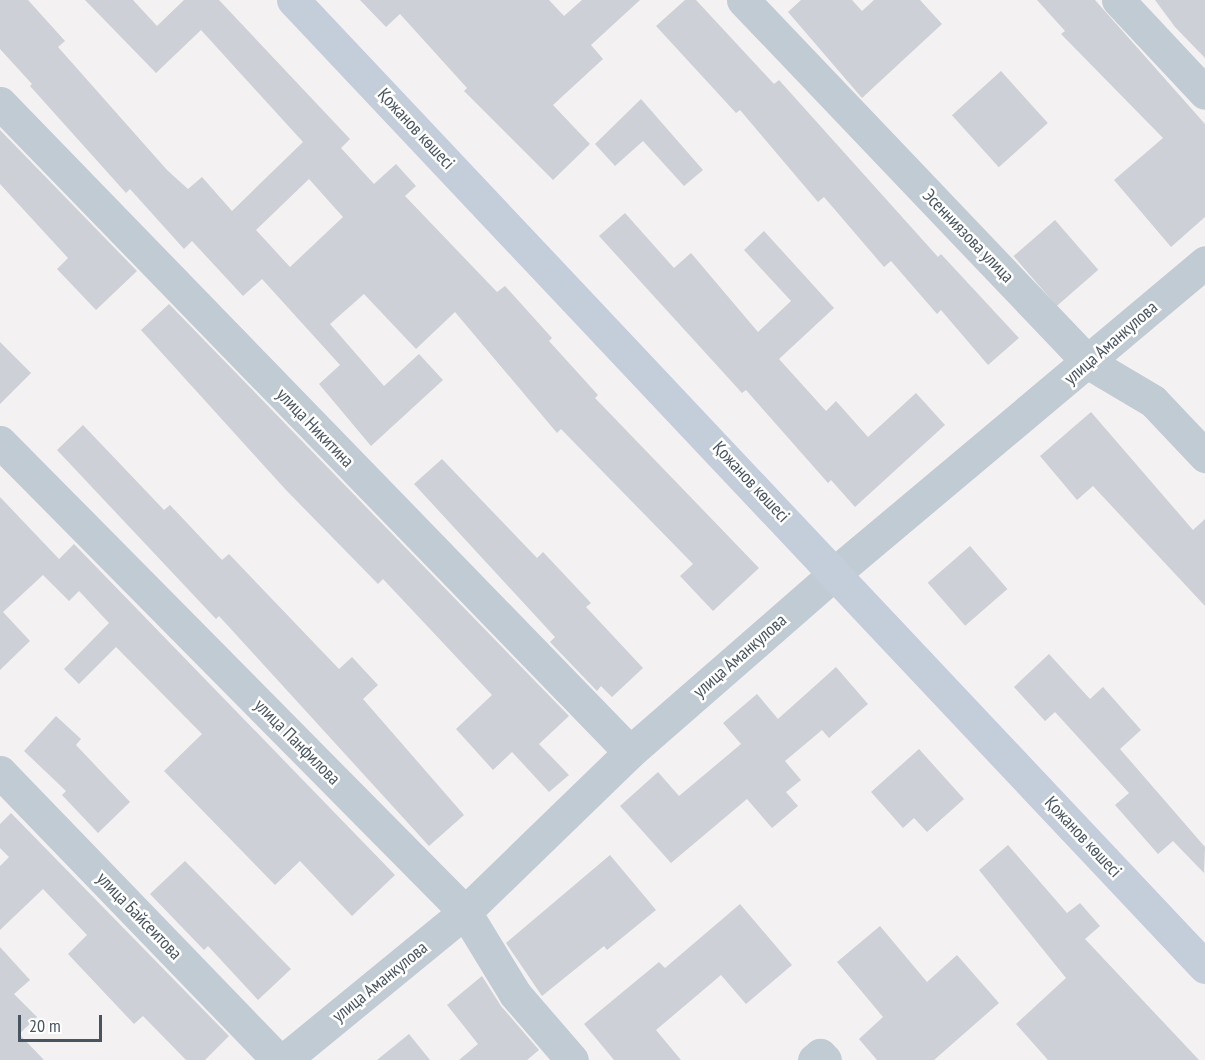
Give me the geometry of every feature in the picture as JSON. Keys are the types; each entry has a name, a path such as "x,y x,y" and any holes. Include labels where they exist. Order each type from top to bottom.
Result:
{"main road":[{"name":"Қожанов көшесі","path":"293,0 836,572 1205,967"}],"street":[{"name":"Эсенниязова улица","path":"743,0 1089,363 1153,401 1205,456"},
{"path":"1118,0 1205,93"},
{"name":"улица Никитина","path":"0,103 630,752"},
{"name":"улица Аманкулова","path":"284,1060 465,912 630,752 836,572 1089,363 1205,262"},
{"name":"улица Панфилова","path":"0,442 465,912 515,994 572,1060"},
{"name":"улица Байсеитова","path":"0,772 278,1060"},
{"path":"814,1060 820,1055 825,1060"}],"building":[{"path":"0,0 28,0 65,41 58,47 167,170 188,189 202,177 232,211 303,142 201,30 156,73 85,0 133,0 157,26 184,0 219,0 350,139 341,148 374,184 396,164 416,186 405,196 497,292 505,286 552,338 549,341 598,395 595,398 759,568 713,611 680,576 693,564 561,429 557,433 455,312 416,349 364,294 330,324 384,386 419,354 443,380 371,446 319,384 340,365 262,279 243,296 192,241 184,249 130,189 126,193 0,49","holes":["309,179 343,217 290,267 256,230"]},
{"path":"360,0 549,0 564,16 582,0 640,0 591,45 603,59 553,105 590,144 553,180 464,91 467,88 400,14 386,27"},
{"path":"685,0 696,0 774,84 779,80 938,257 941,254 1019,338 988,365 941,310 937,314 891,261 884,267 824,197 818,202 740,110 736,113 656,26"},
{"path":"801,0 852,0 862,11 874,0 920,0 942,24 862,98 788,12"},
{"path":"1037,0 1095,0 1205,124 1205,217 1171,247 1114,180 1163,138 1061,34 1065,31"},
{"path":"1155,0 1205,0 1205,58 1175,27"},
{"path":"1001,71 1048,123 999,167 952,115"},
{"path":"641,99 703,170 684,186 643,141 615,166 595,144"},
{"path":"0,130 137,271 96,310 57,269 68,258 0,184"},
{"path":"625,213 674,268 691,253 758,332 791,301 744,250 764,231 834,308 779,359 826,411 836,401 868,437 916,393 945,425 855,507 831,480 828,483 746,390 742,393 599,236"},
{"path":"1055,220 1098,270 1057,306 1013,256"},
{"path":"169,304 569,716 539,744 569,775 549,792 512,752 493,770 456,729 492,695 383,579 378,584 286,490 141,330"},
{"path":"0,342 31,373 0,404"},
{"path":"1091,412 1193,530 1205,519 1205,606 1093,486 1077,500 1040,456"},
{"path":"83,425 164,510 170,505 222,560 229,554 339,669 352,657 378,685 363,699 464,815 429,846 219,616 216,619 57,450"},
{"path":"442,459 537,558 543,552 591,603 586,607 643,668 612,697 601,686 597,691 550,642 555,637 414,484"},
{"path":"0,497 59,559 74,544 395,875 352,916 300,861 275,885 164,771 202,734 116,647 79,684 64,669 109,623 79,591 69,601 43,575 3,612 30,641 0,670"},
{"path":"970,546 1007,589 965,626 928,583"},
{"path":"1049,654 1090,699 1103,687 1141,730 1120,749 1205,847 1204,873 1173,841 1158,854 1115,805 1129,793 1055,712 1045,721 1014,687"},
{"path":"836,667 868,704 829,738 822,730 785,761 801,780 786,792 798,806 772,828 747,799 671,863 620,806 658,772 679,796 741,744 723,723 757,694 778,719"},
{"path":"56,716 81,739 76,745 130,802 98,833 62,795 66,791 24,751"},
{"path":"919,749 964,799 927,832 914,818 903,828 871,792"},
{"path":"11,813 229,1036 205,1060 186,1060 143,1016 134,1024 68,954 87,935 43,889 0,930 0,866 9,857 0,848 0,824"},
{"path":"1008,845 1067,913 1080,903 1100,926 1085,939 1199,1060 1048,1060 1016,1024 1066,978 979,870"},
{"path":"610,855 656,910 607,950 604,946 542,996 506,943"},
{"path":"185,861 291,969 258,1000 208,946 204,950 150,894"},
{"path":"740,904 792,965 746,1004 721,975 656,1030 681,1060 614,1060 584,1024 659,962 665,968"},
{"path":"880,926 927,982 957,955 999,1003 934,1060 877,1060 859,1039 883,1017 837,962"},
{"path":"0,947 30,980 14,994 37,1017 19,1034 44,1060 0,1060"},
{"path":"482,976 501,1006 539,1050 527,1060 459,1060 478,1044 447,1005"},
{"path":"409,1034 430,1060 377,1060"}]}
